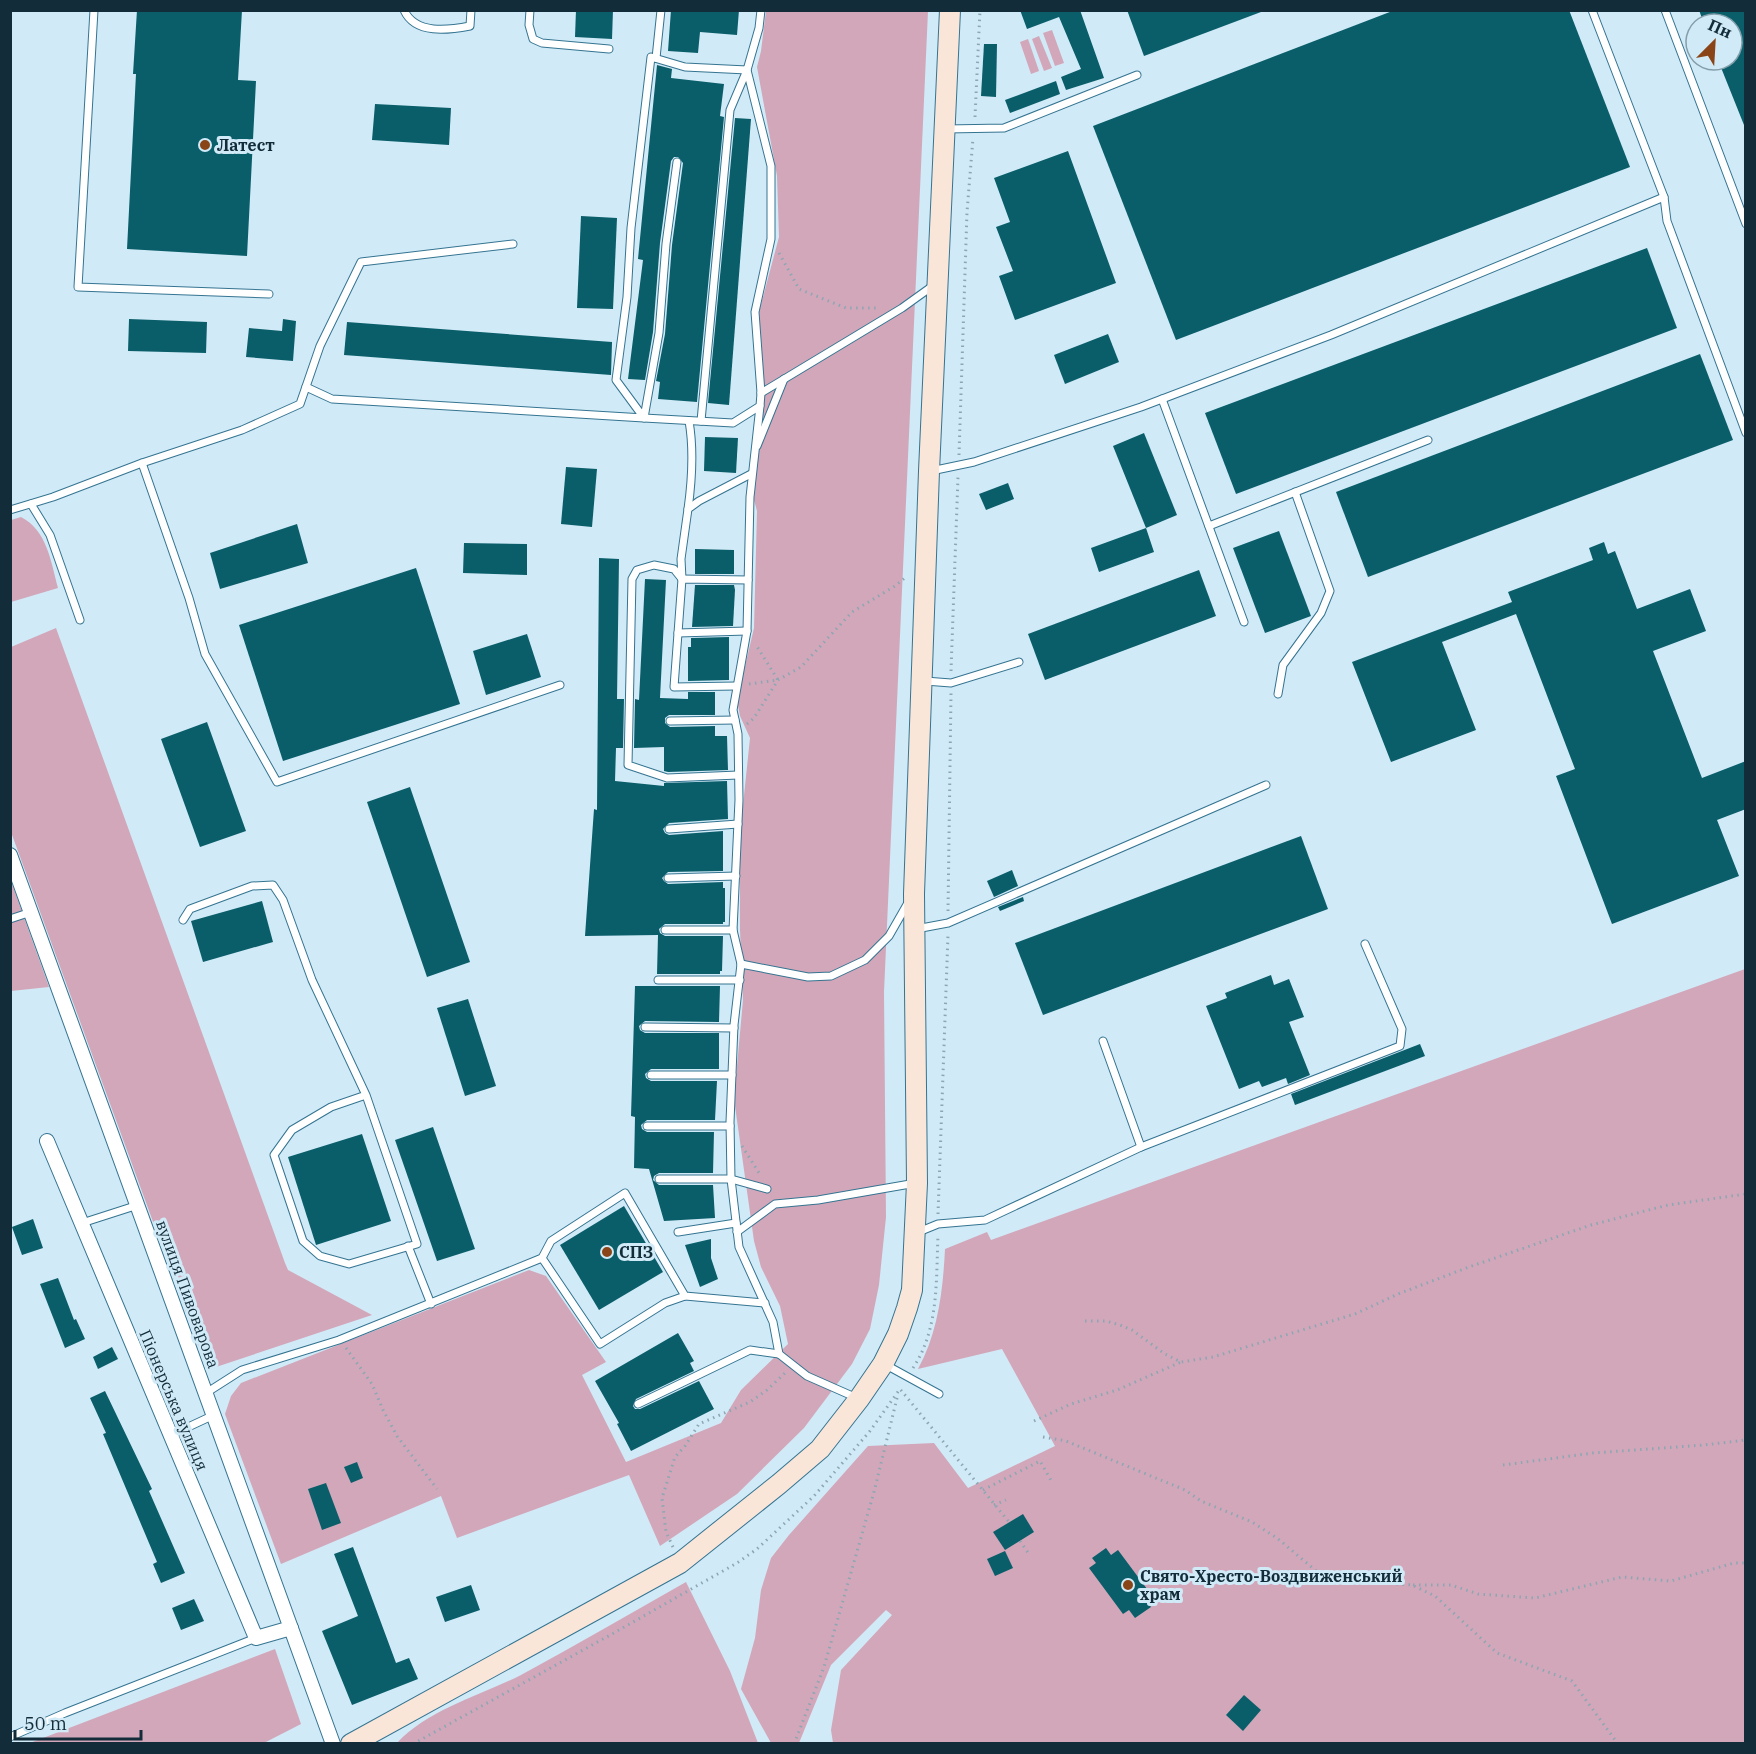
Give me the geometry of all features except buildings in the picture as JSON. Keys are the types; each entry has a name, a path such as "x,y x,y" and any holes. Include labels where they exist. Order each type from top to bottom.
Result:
{"street":[{"path":"351,1743 680,1563 820,1449 883,1364 908,1308 912,1290 917,1183 914,894 929,471 950,10"},
{"name":"вулиця Пивоварова","path":"10,855 333,1743"},
{"name":"Піонерська вулиця","path":"47,1141 256,1638"},
{"path":"256,1638 291,1628"}],"lane":[{"path":"94,10 78,288 269,294"},
{"path":"404,10 407,16 425,28 449,30 470,26 471,10"},
{"path":"530,10 529,25 533,39 542,44 609,49"},
{"path":"656,58 661,10"},
{"path":"701,421 730,110 747,70 759,28 760,10"},
{"path":"1592,10 1664,197 1667,221 1746,434"},
{"path":"1665,10 1746,224"},
{"path":"644,418 616,380 627,297 631,228 651,57 685,67 747,70"},
{"path":"747,70 771,166 771,240 755,312 760,393 751,474 747,631 733,710 738,734 738,824 733,930 741,964 734,1028 730,1179 739,1247 773,1322 779,1354"},
{"path":"944,129 1004,128 1137,75"},
{"path":"644,418 659,333 666,244 677,162"},
{"path":"929,471 959,466 1162,399 1331,335 1664,197"},
{"path":"10,510 242,430 300,404 320,346 361,262 513,244"},
{"path":"760,393 902,308 938,282"},
{"path":"753,455 784,379"},
{"path":"306,387 332,399 733,423 759,406"},
{"path":"1162,399 1244,622"},
{"path":"690,421 692,484 681,559 682,579 674,687 736,686"},
{"path":"1209,526 1428,440"},
{"path":"142,463 189,598 205,654 277,782 560,685"},
{"path":"688,509 751,474"},
{"path":"1278,693 1283,665 1321,613 1330,591 1295,492"},
{"path":"31,504 50,535 80,620"},
{"path":"682,579 674,569 654,565 638,570 632,579 628,765 667,778 738,775"},
{"path":"682,579 748,580"},
{"path":"678,633 747,631"},
{"path":"922,681 951,683 1019,662"},
{"path":"670,721 735,720"},
{"path":"913,929 948,923 1266,785"},
{"path":"669,829 738,824"},
{"path":"668,878 736,876"},
{"path":"183,920 190,909 252,886 273,885 283,900 312,980 366,1095 417,1244 349,1264 320,1256 303,1241 274,1155 292,1130 331,1107 366,1095"},
{"path":"741,964 808,977 831,976 865,960 889,936 914,894"},
{"path":"10,919 31,912"},
{"path":"665,930 733,930"},
{"path":"914,1234 938,1224 985,1220 1141,1147 1400,1046 1402,1029 1365,944"},
{"path":"658,980 740,980"},
{"path":"645,1027 734,1028"},
{"path":"1103,1041 1141,1147"},
{"path":"651,1076 732,1075"},
{"path":"648,1126 730,1126"},
{"path":"659,1179 730,1179 767,1189"},
{"path":"737,1232 775,1204 818,1200 917,1183"},
{"path":"206,1393 242,1371 339,1340 542,1258 550,1240 625,1192 685,1296"},
{"path":"82,1223 138,1205"},
{"path":"678,1232 736,1223"},
{"path":"408,1246 431,1304"},
{"path":"542,1258 600,1344 665,1304 685,1296 765,1304"},
{"path":"638,1404 750,1350 779,1354 807,1376 859,1399"},
{"path":"883,1364 939,1394"},
{"path":"171,1435 214,1415"},
{"path":"10,1737 256,1638"}],"path":[{"path":"413,1743 612,1634 737,1563 757,1549 814,1496 870,1431 908,1377 929,1339 935,1307 938,1224 948,923 951,683 967,212 980,10"},
{"path":"771,240 799,289 846,308 902,308"},
{"path":"736,686 778,680 801,667 852,612 895,586 926,560"},
{"path":"747,631 778,680"},
{"path":"738,734 754,718 778,680"},
{"path":"730,1126 767,1189"},
{"path":"1034,1421 1071,1404 1117,1390 1181,1362 1213,1357 1355,1314 1398,1294 1468,1267 1591,1225 1668,1205 1746,1194"},
{"path":"1085,1321 1106,1320 1120,1325 1181,1362"},
{"path":"339,1340 372,1384 397,1436 437,1489"},
{"path":"680,1563 666,1532 662,1498 675,1457 699,1424 750,1402 793,1366"},
{"path":"899,1391 1009,1522"},
{"path":"794,1743 824,1667 874,1492 899,1391"},
{"path":"1043,1437 1066,1441 1185,1490 1201,1501 1252,1522 1277,1538 1321,1575 1350,1581 1412,1585 1451,1584 1478,1594 1535,1598 1622,1576 1671,1581 1734,1563 1746,1563"},
{"path":"1503,1465 1593,1453 1746,1440"},
{"path":"982,1490 1040,1461 1052,1482"},
{"path":"994,1505 1006,1500"},
{"path":"1020,1541 1029,1554"},
{"path":"1412,1585 1436,1596 1497,1653 1572,1681 1618,1743"}],"shaded area":[{"path":"766,11 928,11 884,992 886,1217 879,1285 870,1329 852,1364 804,1428 737,1494 660,1546 629,1475 457,1538 441,1496 281,1564 225,1414 231,1396 241,1383 529,1270 546,1276 606,1362 582,1375 626,1462 721,1423 741,1390 788,1344 780,1306 761,1267 754,1241 734,1099 743,1000 740,834 750,738 740,716 737,700 754,628 757,511 754,500 755,473 764,385 759,312 779,237 777,176 757,67"},
{"path":"1052,30 1064,63 1055,66 1043,33"},
{"path":"1039,36 1052,68 1044,71 1032,39"},
{"path":"1028,39 1039,71 1031,74 1020,42"},
{"path":"21,517 37,530 42,538 58,588 11,602 11,520"},
{"path":"56,628 288,1270 372,1315 207,1370 11,832 11,647"},
{"path":"11,881 49,987 11,991"},
{"path":"1745,969 1745,1743 833,1743 831,1730 841,1670 892,1615 886,1610 831,1665 799,1743 771,1743 741,1689 755,1638 761,1590 771,1558 868,1446 934,1443 968,1488 1055,1446 1002,1349 918,1369 935,1326 943,1280 945,1249 987,1232 991,1240"},
{"path":"686,1582 730,1671 758,1743 397,1743 410,1731 439,1712 521,1675"},
{"path":"275,1649 301,1724 264,1743 30,1743"}],"place":[{"name":"Латест","path":"205,145"},
{"name":"СПЗ","path":"607,1252"},
{"name":"Свято-Хресто-Воздвиженський храм","path":"1128,1585"}]}
